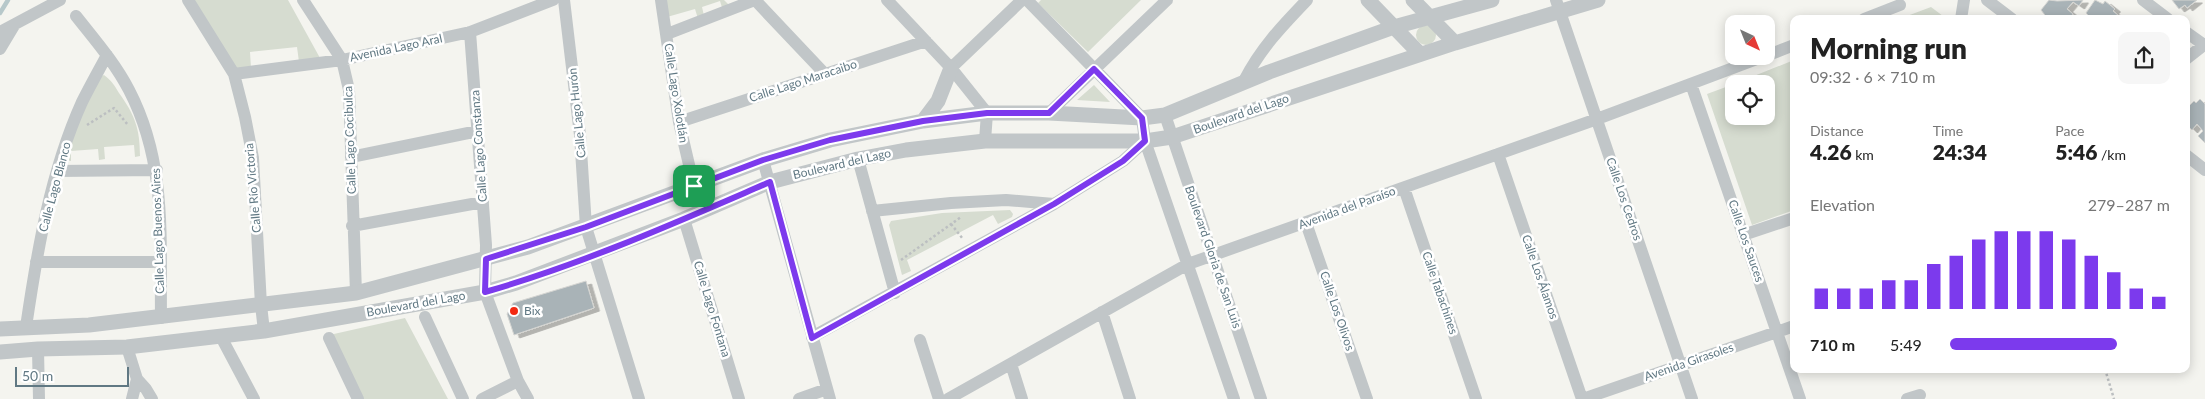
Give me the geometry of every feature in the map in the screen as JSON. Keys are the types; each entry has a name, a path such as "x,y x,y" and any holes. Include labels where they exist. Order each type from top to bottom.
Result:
{"street":[{"path":"0,50 6,29 60,0"},
{"name":"Calle Río Victoria","path":"188,0 234,74 253,158 264,330"},
{"name":"Calle Lago Cocibulca","path":"303,0 342,60 349,90 352,226 356,292"},
{"name":"Avenida Lago Aral","path":"234,74 342,60 470,32 553,0"},
{"name":"Calle Lago Hurón","path":"564,0 578,116 586,227 639,399"},
{"name":"Calle Lago Xolotlán","path":"661,0 679,122 694,186"},
{"path":"667,34 755,0 825,74"},
{"path":"887,0 951,68 987,113 986,141"},
{"path":"923,121 938,101 951,68 1022,0"},
{"path":"1027,0 1142,118 1145,141 1234,399"},
{"path":"1049,113 1167,0"},
{"path":"1244,81 1265,45 1307,0"},
{"path":"1368,0 1420,54"},
{"path":"1413,0 1455,43"},
{"name":"Boulevard del Lago","path":"0,329 89,326 356,292 486,259 586,227 763,160 830,140 923,121 987,113 1049,113 1142,118 1165,115 1244,81 1394,27 1492,0"},
{"name":"Boulevard del Lago","path":"0,352 126,347 264,330 485,292 516,283 594,254 684,219 770,182 858,159 906,150 986,141 1145,141 1172,137 1455,43 1558,5 1598,0"},
{"path":"1962,15 1964,0"},
{"path":"1987,0 2007,15"},
{"path":"2142,0 2163,15"},
{"name":"Calle Los Cedros","path":"1558,5 1692,399"},
{"path":"1874,15 1900,5"},
{"name":"Calle Lago Buenos Aires","path":"76,16 107,55 128,88 151,144 157,170 161,318"},
{"name":"Calle Lago Constanza","path":"470,32 483,202 486,259 485,292"},
{"path":"2190,35 2204,44 2190,56"},
{"name":"Calle Lago Maracaibo","path":"679,122 926,41"},
{"name":"Avenida del Paraíso","path":"1775,52 1790,47"},
{"name":"Calle Lago Blanco","path":"26,327 36,262 57,171 82,102 107,55"},
{"name":"Avenida del Paraíso","path":"948,399 1188,264 1597,119 1742,65"},
{"name":"Calle Los Sauces","path":"1691,84 1790,370"},
{"name":"Boulevard Gloria de San Luis","path":"1165,115 1261,399"},
{"path":"351,157 478,131"},
{"path":"812,338 1054,204 1123,161 1145,141"},
{"name":"Calle Los Álamos","path":"1498,154 1583,399"},
{"path":"2190,158 2205,170"},
{"path":"858,159 895,293"},
{"path":"763,160 828,394 799,399"},
{"path":"57,171 157,170"},
{"name":"Calle Tabachines","path":"1404,188 1476,399"},
{"path":"872,211 1006,200 1054,204"},
{"path":"352,226 483,202"},
{"name":"Calle Lago Fontana","path":"684,219 740,399"},
{"path":"1744,235 1790,219"},
{"name":"Calle Los Olivos","path":"1306,223 1367,399"},
{"path":"36,262 160,262"},
{"path":"485,292 518,381 528,399"},
{"path":"1102,312 1130,399"},
{"path":"425,317 464,399"},
{"name":"Avenida Girasoles","path":"1583,399 1790,327"},
{"path":"220,335 254,399"},
{"path":"329,338 358,399"},
{"path":"920,340 939,399"},
{"path":"126,347 137,380 152,399"},
{"path":"38,349 39,399"},
{"path":"1011,364 1022,399"},
{"name":"Calle Los Sauces","path":"1791,373 1800,399"},
{"path":"132,399 137,380"},
{"path":"482,399 518,381"},
{"path":"1907,399 1920,394"}],"path":[{"path":"69,136 114,108 130,127"},
{"path":"888,269 967,212 971,202"},
{"path":"951,224 971,250"},
{"path":"2106,373 2114,399"}],"shaded area":[{"path":"188,0 288,0 320,58 299,62 297,47 250,52 251,68 235,68"},
{"path":"660,0 724,0 732,8 724,14 720,1 702,7 705,20 699,22 695,9 667,17"},
{"path":"1041,0 1141,0 1088,52 1038,3"},
{"path":"1931,7 1942,15 1910,15"},
{"path":"1426,25 1433,28 1436,35 1433,42 1426,45 1419,42 1416,35 1419,28"},
{"path":"1790,62 1790,211 1752,225 1707,94 1725,87 1725,125 1775,125 1775,75 1756,75"},
{"path":"104,75 109,79 133,115 138,130 140,156 135,157 134,145 104,147 105,159 99,160 98,149 71,151 71,161 66,160 73,135 98,78"},
{"path":"1094,85 1110,102 1077,100"},
{"path":"1010,210 1013,214 1012,217 998,224 993,215 907,260 911,271 902,275 889,225 891,221 942,213"},
{"path":"405,318 448,399 360,399 325,336"}],"building":[{"path":"2049,0 2083,0 2079,6 2073,2 2067,9 2072,15 2045,15 2041,10"},
{"path":"2095,0 2103,4 2105,1 2115,9 2113,11 2118,15 2088,15 2086,13"},
{"path":"2172,0 2197,0 2187,8 2185,5 2179,9"},
{"path":"2200,99 2205,104 2205,143 2198,136 2203,131 2197,124 2192,130 2190,128 2190,105 2194,101 2196,103"},
{"path":"586,281 594,308 514,335 507,314 513,303"}],"waterway":[{"path":"0,13 8,0"}],"place":[{"name":"Bix","path":"514,311"}],"route":[{"path":"1094,69 1142,118 1145,141 1123,161 1054,204 812,338 770,182 684,219 594,254 516,283 485,292 486,259 586,227 694,186 763,160 830,140 923,121 987,113 1049,113 1094,69"}]}
